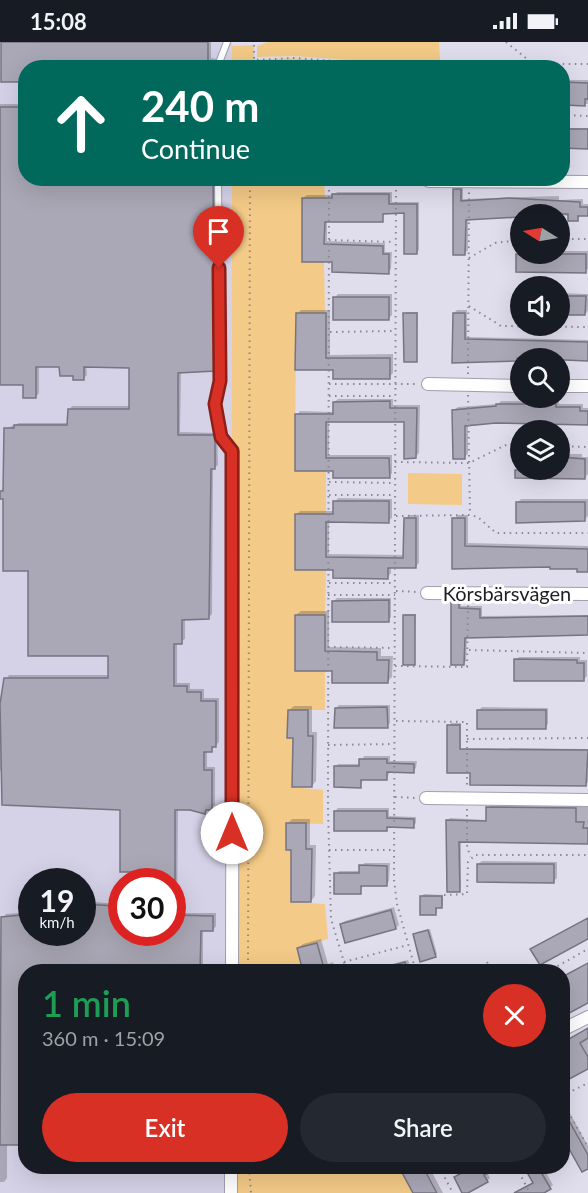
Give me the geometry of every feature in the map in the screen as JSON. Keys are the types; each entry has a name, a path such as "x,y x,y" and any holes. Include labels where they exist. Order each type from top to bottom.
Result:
{"street":[{"path":"570,182 588,182"},
{"path":"428,384 510,386"},
{"path":"570,386 588,386"},
{"path":"232,451 232,964"},
{"name":"Körsbärsvägen","path":"427,592 588,594"},
{"path":"426,798 588,800"},
{"path":"570,1026 588,1017"},
{"path":"231,1174 231,1193"}],"lane":[{"path":"220,60 227,42"},
{"path":"218,186 220,381 215,404 221,437 232,451"}],"path":[{"path":"254,42 254,60 294,58 317,60"},
{"path":"507,42 528,60"},
{"path":"570,64 588,64"},
{"path":"570,115 588,116"},
{"path":"248,964 250,186"},
{"path":"328,186 328,850 330,919 344,962 408,945"},
{"path":"396,186 394,850 397,904 414,964"},
{"path":"469,186 470,515"},
{"path":"570,239 588,239"},
{"path":"329,240 396,242"},
{"path":"469,258 495,243 510,241"},
{"path":"469,306 501,326 588,327"},
{"path":"329,332 396,331"},
{"path":"329,384 428,384"},
{"path":"329,396 396,396"},
{"path":"395,462 469,463 510,444"},
{"path":"570,446 588,447"},
{"path":"329,482 395,483"},
{"path":"329,495 395,495"},
{"path":"395,516 470,515 478,517 496,533 588,533"},
{"path":"328,583 395,583"},
{"path":"328,595 427,592"},
{"path":"395,666 467,668 467,593"},
{"path":"328,647 395,648"},
{"path":"468,650 588,652"},
{"path":"395,720 467,722 467,845 470,857 467,894 444,895"},
{"path":"467,739 588,738"},
{"path":"328,745 395,744"},
{"path":"394,797 426,798"},
{"path":"328,850 394,850"},
{"path":"470,857 475,855 588,855"},
{"path":"562,964 588,950"},
{"path":"570,1092 588,1083"},
{"path":"570,1115 588,1147"},
{"path":"249,1174 250,1193"},
{"path":"443,1174 453,1193"},
{"path":"520,1174 530,1193"}],"shaded area":[{"path":"0,42 232,42 232,60 18,60 18,186 232,186 232,964 18,964 18,1174 231,1174 231,1193 0,1193"},
{"path":"268,42 439,42 440,60 257,57 257,46"},
{"path":"254,45 254,60 232,60 232,46"},
{"path":"294,58 317,60 254,60"},
{"path":"232,186 324,186 325,198 302,198 302,262 324,262 325,313 296,314 295,470 326,470 326,514 295,514 295,570 326,569 325,615 295,615 295,671 325,670 325,710 288,710 287,737 293,738 292,787 323,790 323,824 286,823 286,850 291,850 291,902 325,904 328,939 297,948 301,964 232,964"},
{"path":"408,473 462,474 462,505 408,504"},
{"path":"231,1174 403,1174 413,1193 231,1193"}],"building":[{"path":"1,42 208,42 208,60 18,60 18,82 1,82"},
{"path":"570,82 588,83 588,99 585,99 585,106 570,105"},
{"path":"0,107 18,107 18,186 213,186 215,371 178,373 178,435 215,435 215,469 211,469 209,619 182,620 182,644 174,644 174,686 187,686 187,692 201,692 201,701 216,701 216,747 212,747 212,752 204,752 204,770 212,770 212,810 206,810 205,814 190,810 175,810 175,868 120,868 120,810 2,805 0,704 4,678 108,678 108,656 28,656 28,571 3,571 3,499 0,499 0,491 3,491 4,428 14,428 14,425 67,425 68,409 129,409 129,368 84,367 84,380 73,380 73,376 60,376 59,367 36,367 36,398 23,398 23,385 0,385"},
{"path":"570,129 588,129 588,149 570,148"},
{"path":"453,189 461,189 461,201 509,198 580,202 580,207 588,207 588,216 578,216 578,221 570,221 570,204 510,204 510,218 466,220 465,255 453,255"},
{"path":"332,194 389,194 389,204 417,204 417,254 404,254 404,213 383,214 383,222 325,222 324,244 383,246 383,254 389,254 389,274 332,272 332,262 302,262 302,198 332,198"},
{"path":"570,254 586,254 586,273 516,272 516,264 570,264"},
{"path":"570,296 586,296 585,315 570,315"},
{"path":"333,297 389,297 389,320 333,320"},
{"path":"296,313 326,313 326,358 390,358 390,379 333,379 333,370 295,370"},
{"path":"403,313 417,313 417,362 404,362"},
{"path":"453,313 465,313 465,339 588,342 588,361 570,360 570,348 510,348 510,361 452,363"},
{"path":"390,401 390,408 417,408 416,458 404,459 404,422 326,422 326,458 389,458 390,478 333,478 333,471 295,471 295,414 333,414 333,402"},
{"path":"496,404 510,404 510,408 580,407 580,411 588,411 588,425 570,425 570,420 510,420 510,423 465,426 465,459 453,459 452,410 496,406"},
{"path":"570,458 585,459 585,479 570,479"},
{"path":"333,501 389,501 389,523 326,522 326,557 403,558 404,518 416,518 416,568 388,568 388,579 333,578 333,570 295,570 295,514 333,514"},
{"path":"516,502 585,502 585,521 516,523"},
{"path":"452,518 465,518 465,546 588,549 588,572 577,572 577,569 550,569 550,567 452,569"},
{"path":"389,600 389,622 332,622 332,601"},
{"path":"451,601 459,601 459,608 480,609 480,618 588,616 588,635 465,638 464,665 451,665"},
{"path":"295,615 325,615 325,651 377,652 377,660 389,660 388,683 332,683 332,671 295,671"},
{"path":"403,615 415,615 415,665 403,665"},
{"path":"514,659 577,660 577,663 584,663 584,681 514,681"},
{"path":"387,707 388,728 334,728 335,708"},
{"path":"288,710 308,710 308,736 313,736 312,787 292,787 293,738 287,738"},
{"path":"477,710 546,710 546,729 477,729"},
{"path":"447,725 460,725 460,749 588,750 586,786 470,785 470,773 447,773"},
{"path":"359,759 387,759 387,763 414,764 414,773 387,772 387,780 361,780 361,788 334,787 334,766 359,766"},
{"path":"486,807 576,808 576,822 584,822 583,828 588,828 588,844 459,842 460,892 447,892 446,820 486,821"},
{"path":"334,811 387,811 387,818 414,819 414,828 387,827 387,831 334,831"},
{"path":"286,823 306,823 306,849 312,849 311,902 291,902 291,850 286,850"},
{"path":"477,864 554,864 554,883 477,882"},
{"path":"359,865 387,866 387,886 361,886 361,894 334,894 334,873 359,873"},
{"path":"420,896 442,896 442,908 436,908 436,915 420,915"},
{"path":"96,905 108,906 108,946 186,946 186,915 213,916 213,931 201,931 200,964 18,964 18,1145 0,1145 1,917 18,915 18,946 96,946"},
{"path":"391,910 396,929 345,943 340,924"},
{"path":"588,918 588,939 542,964 539,964 530,949"},
{"path":"428,930 436,957 420,962 413,934"},
{"path":"317,943 323,964 301,964 297,948"},
{"path":"588,963 588,1003 570,1013 570,973"},
{"path":"588,1028 588,1038 580,1043 588,1057 588,1069 570,1079 570,1038"},
{"path":"570,1122 588,1155 588,1169 582,1172 570,1150"},
{"path":"403,1174 427,1174 437,1193 413,1193"},
{"path":"460,1174 486,1174 484,1175 488,1182 468,1193 462,1193 454,1177"},
{"path":"528,1174 542,1174 551,1189 544,1193 514,1193 533,1183"}],"route":[{"path":"219,268 220,381 215,404 221,437 232,451 232,833"}]}
